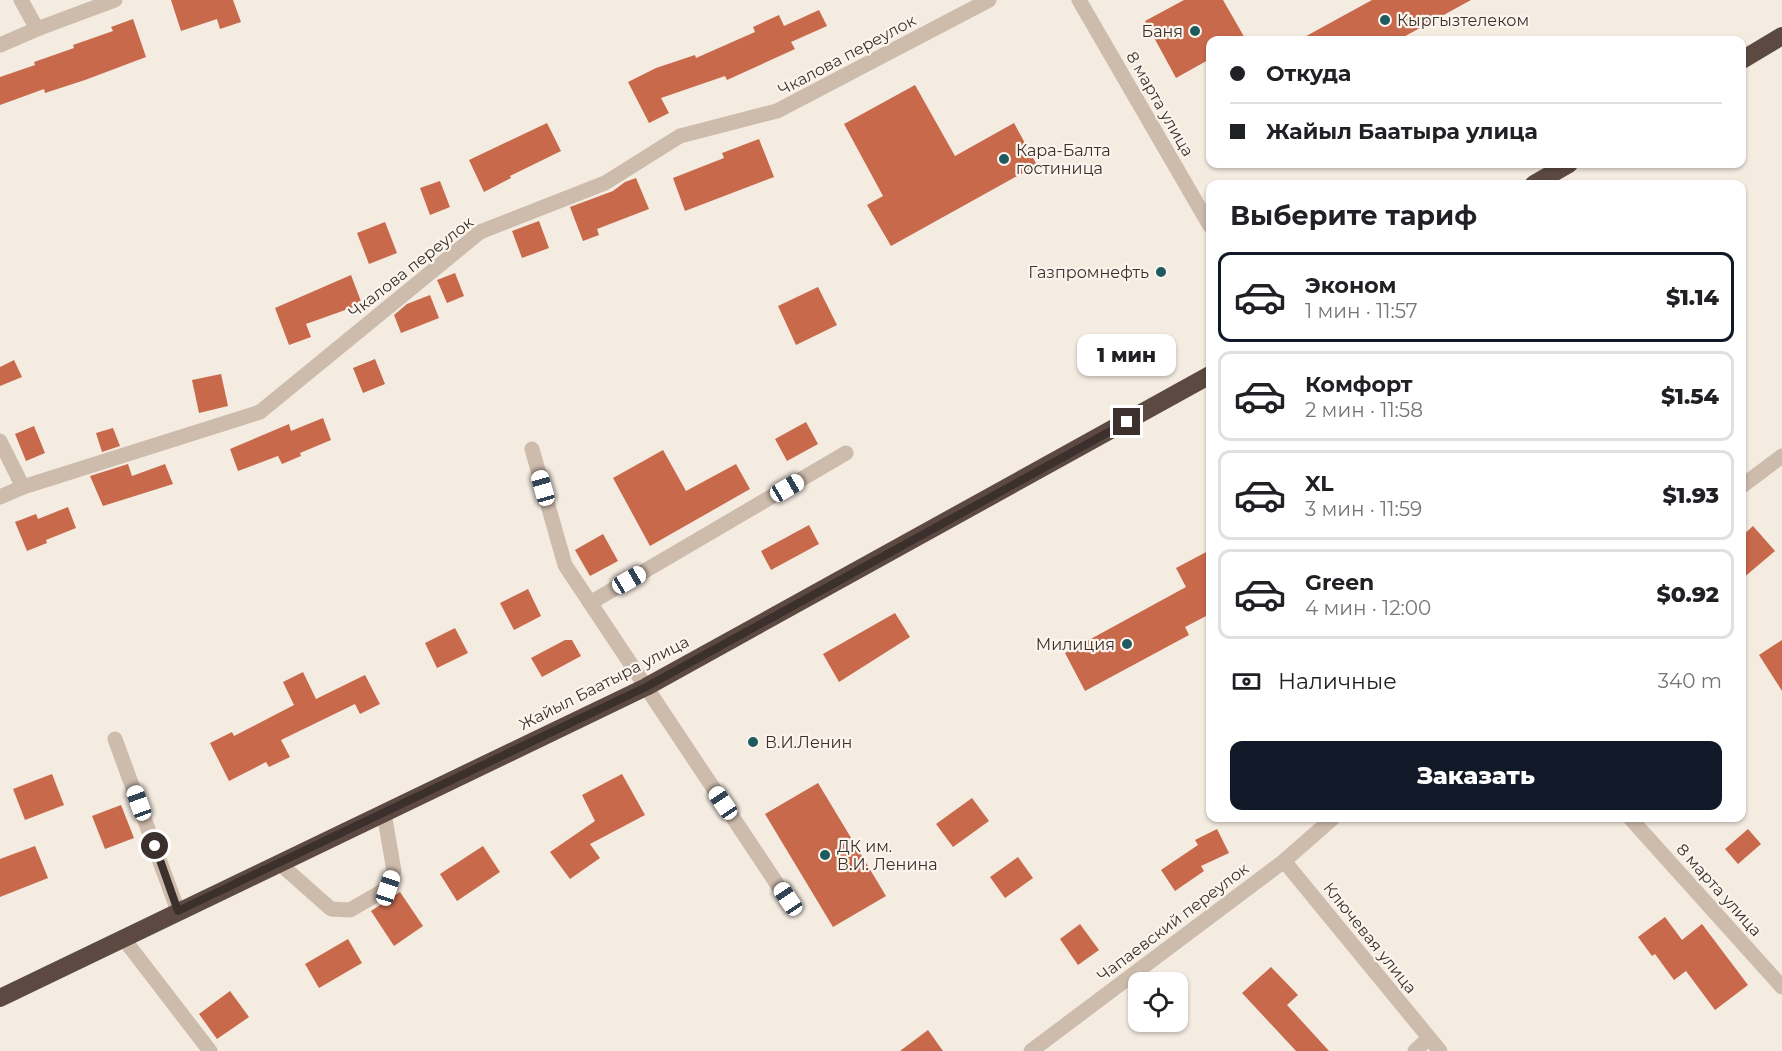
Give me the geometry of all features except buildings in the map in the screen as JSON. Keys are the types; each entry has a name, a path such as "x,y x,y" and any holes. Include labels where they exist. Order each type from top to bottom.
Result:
{"highway":[{"path":"1746,58 1782,36"},
{"path":"1541,180 1562,168"},
{"name":"Жайыл Баатыра улица","path":"0,998 646,687 1206,377"}],"street":[{"path":"21,0 37,28"},
{"path":"0,45 37,28 115,0"},
{"name":"Чкалова переулок","path":"0,497 23,487 260,412 480,232 605,183 680,136 777,111 989,0"},
{"name":"8 марта улица","path":"1079,0 1206,219"},
{"path":"0,441 23,487"},
{"path":"531,449 565,565 788,899"},
{"path":"590,603 846,453"},
{"path":"1746,483 1782,456"},
{"path":"115,739 178,911"},
{"path":"279,863 331,909 350,910 388,888 394,871 384,813"},
{"name":"Чапаевский переулок","path":"1031,1051 1284,861 1328,822"},
{"name":"8 марта улица","path":"1634,822 1782,987"},
{"name":"Ключевая улица","path":"1284,861 1440,1051"},
{"path":"123,938 210,1051"},
{"path":"1415,1051 1429,1038"}],"place":[{"name":"Кыргызтелеком","path":"1385,20"},
{"name":"Баня","path":"1195,31"},
{"name":"Кара-Балта гостиница","path":"1004,159"},
{"name":"Газпромнефть","path":"1161,272"},
{"name":"Милиция","path":"1127,644"},
{"name":"В.И.Ленин","path":"753,742"},
{"name":"ДК им. В.И. Ленина","path":"825,855"}],"route":[{"path":"155,846 178,911 646,687 1127,422"}]}
